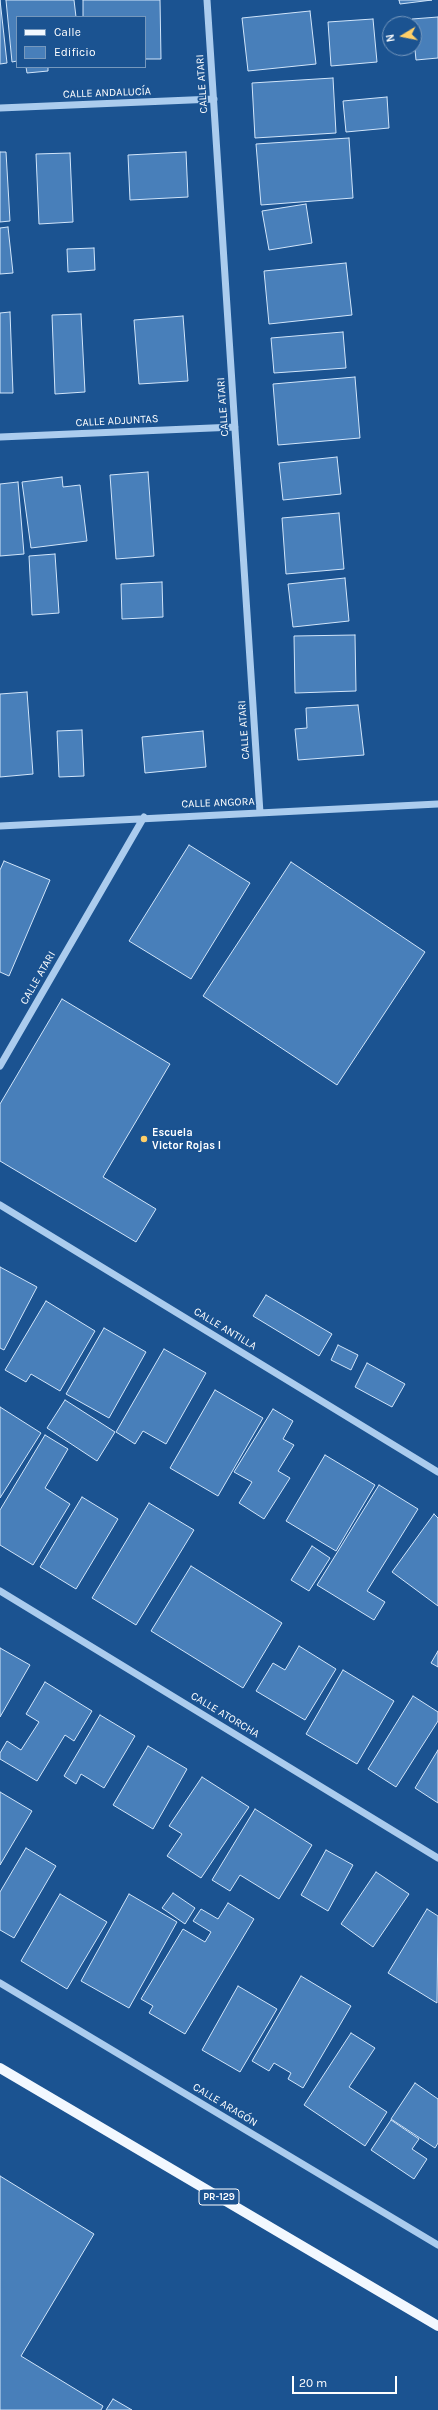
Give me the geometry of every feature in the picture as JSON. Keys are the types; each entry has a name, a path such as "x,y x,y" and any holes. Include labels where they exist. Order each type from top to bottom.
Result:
{"main road":[{"name":"PR-129","path":"0,2068 438,2326"}],"street":[{"name":"CALLE ATARI","path":"207,0 260,812"},
{"name":"CALLE ANDALUCÍA","path":"0,108 214,99"},
{"name":"CALLE ADJUNTAS","path":"0,437 235,427"},
{"name":"CALLE ANGORA","path":"0,826 144,817 438,804"},
{"name":"CALLE ATARI","path":"0,1066 144,817"},
{"name":"CALLE ANTILLA","path":"0,1205 438,1472"},
{"name":"CALLE ATORCHA","path":"0,1591 438,1858"},
{"name":"CALLE ARAGÓN","path":"0,1983 438,2246"}],"building":[{"path":"0,0 7,63 0,64"},
{"path":"6,0 74,0 76,16 16,16 16,61 12,62"},
{"path":"83,0 160,0 161,59 146,59 146,16 83,16"},
{"path":"399,0 432,0 400,4"},
{"path":"310,11 316,64 248,71 242,18"},
{"path":"438,17 438,58 416,60 416,56 422,56 422,18"},
{"path":"373,19 377,62 331,66 328,22"},
{"path":"26,68 48,68 48,71 27,73"},
{"path":"333,78 336,133 255,138 252,83"},
{"path":"387,97 389,128 346,132 343,101"},
{"path":"349,138 353,198 261,205 256,144"},
{"path":"0,152 6,152 10,221 0,222"},
{"path":"186,152 188,197 130,200 128,155"},
{"path":"70,153 73,222 39,224 36,154"},
{"path":"306,204 312,243 269,250 262,211"},
{"path":"8,227 13,273 0,274 0,228"},
{"path":"94,248 95,270 68,272 67,249"},
{"path":"346,263 352,315 269,324 264,271"},
{"path":"10,312 13,393 0,393 0,313"},
{"path":"81,314 85,392 55,394 52,315"},
{"path":"183,316 188,381 139,384 134,320"},
{"path":"343,332 346,368 274,373 271,338"},
{"path":"355,377 360,438 278,445 273,384"},
{"path":"337,457 341,494 283,500 279,463"},
{"path":"148,472 154,556 116,559 110,475"},
{"path":"62,477 63,487 80,485 87,541 31,548 22,482"},
{"path":"18,482 24,554 0,556 0,484"},
{"path":"339,513 344,569 286,574 282,518"},
{"path":"55,554 59,613 32,615 29,556"},
{"path":"345,578 349,621 293,627 288,584"},
{"path":"162,582 163,617 122,619 121,584"},
{"path":"355,635 356,691 295,693 294,636"},
{"path":"27,692 33,774 0,777 0,694"},
{"path":"358,705 364,755 298,760 295,729 307,728 306,708"},
{"path":"82,730 84,776 59,777 57,731"},
{"path":"203,731 206,767 145,773 142,737"},
{"path":"189,845 250,883 191,979 129,941"},
{"path":"4,861 50,880 9,976 0,972 0,870"},
{"path":"291,862 425,952 337,1085 203,996"},
{"path":"62,999 170,1064 103,1177 156,1209 136,1242 0,1161 0,1104"},
{"path":"0,1267 37,1287 4,1350 0,1348"},
{"path":"266,1295 332,1334 319,1356 253,1316"},
{"path":"46,1301 95,1331 60,1391 31,1374 26,1382 5,1370"},
{"path":"104,1328 146,1352 109,1418 66,1394"},
{"path":"338,1345 358,1355 351,1370 331,1360"},
{"path":"164,1349 206,1373 166,1444 143,1431 135,1444 116,1432"},
{"path":"367,1363 405,1384 392,1407 355,1387"},
{"path":"215,1390 263,1418 218,1496 170,1468"},
{"path":"65,1400 115,1432 97,1461 47,1428"},
{"path":"0,1407 41,1433 0,1498"},
{"path":"273,1409 293,1421 283,1439 294,1445 278,1471 290,1478 264,1519 239,1503 252,1482 234,1472"},
{"path":"45,1435 68,1449 45,1488 70,1504 33,1565 0,1545 0,1510"},
{"path":"325,1455 375,1485 336,1551 286,1521"},
{"path":"379,1485 418,1509 367,1591 385,1602 374,1620 317,1585"},
{"path":"82,1497 118,1519 76,1589 40,1567"},
{"path":"149,1503 194,1530 136,1625 92,1598"},
{"path":"434,1514 438,1518 438,1606 392,1572"},
{"path":"312,1546 330,1558 309,1591 291,1580"},
{"path":"191,1566 282,1623 243,1688 151,1631"},
{"path":"299,1646 336,1669 305,1720 256,1691 273,1663 285,1670"},
{"path":"0,1648 30,1665 0,1717"},
{"path":"438,1651 438,1667 431,1663"},
{"path":"343,1670 394,1701 357,1764 306,1734"},
{"path":"45,1682 92,1711 74,1741 65,1735 37,1781 0,1759 0,1753 7,1741 21,1750 39,1722 26,1714"},
{"path":"413,1696 438,1712 438,1721 396,1787 368,1769"},
{"path":"100,1715 135,1736 104,1788 81,1774 76,1784 64,1776"},
{"path":"148,1746 187,1769 153,1829 113,1805"},
{"path":"438,1750 438,1803 415,1788"},
{"path":"202,1777 249,1807 201,1878 167,1856 182,1834 169,1826"},
{"path":"0,1792 32,1811 0,1865"},
{"path":"255,1809 312,1845 279,1899 240,1875 230,1891 212,1880"},
{"path":"26,1848 56,1866 14,1938 0,1930 0,1892"},
{"path":"326,1850 353,1865 328,1911 301,1895"},
{"path":"376,1872 409,1894 373,1947 341,1924"},
{"path":"173,1893 195,1908 185,1924 162,1908"},
{"path":"60,1894 107,1922 67,1989 21,1961"},
{"path":"129,1894 177,1922 129,2008 81,1981"},
{"path":"228,1903 254,1919 185,2034 149,2013 153,2006 141,1999 183,1929 205,1942 211,1932 193,1921 201,1909 218,1919"},
{"path":"427,1909 438,1916 437,2003 388,1973"},
{"path":"301,1976 351,2006 303,2088 288,2079 291,2073 274,2063 269,2071 252,2061"},
{"path":"238,1986 277,2009 240,2072 202,2050"},
{"path":"351,2033 375,2048 349,2087 387,2112 365,2146 304,2105"},
{"path":"415,2083 438,2099 438,2143 435,2148 391,2119"},
{"path":"391,2120 419,2139 412,2149 427,2159 414,2179 371,2150"},
{"path":"0,2176 94,2234 21,2356 103,2406 101,2410 0,2410"},
{"path":"113,2399 132,2410 106,2410"}],"place":[{"name":"Escuela Victor Rojas I","path":"144,1139"}]}
